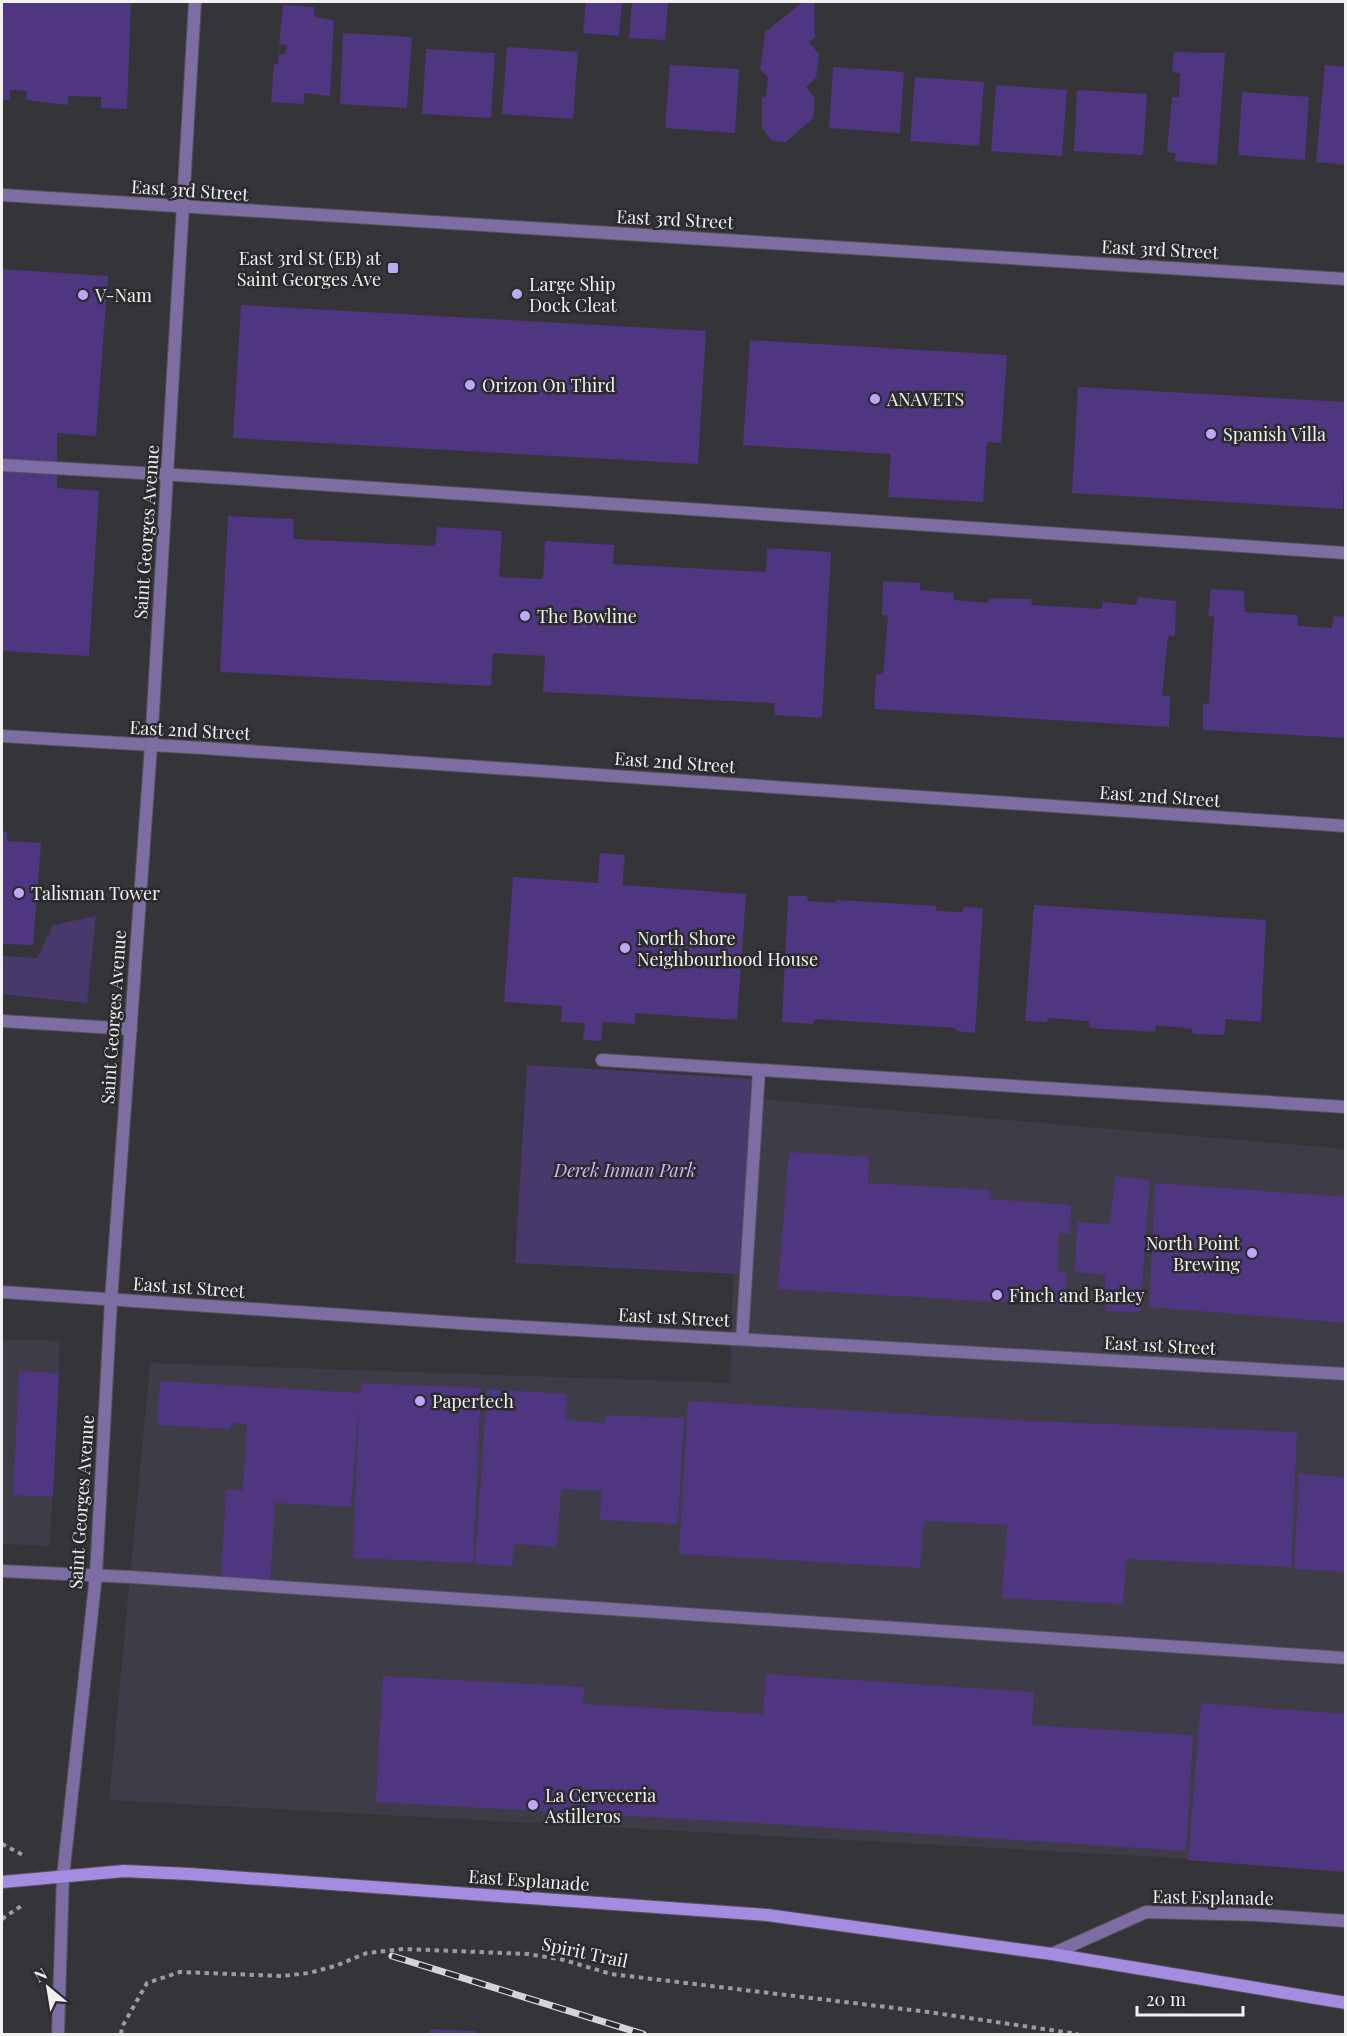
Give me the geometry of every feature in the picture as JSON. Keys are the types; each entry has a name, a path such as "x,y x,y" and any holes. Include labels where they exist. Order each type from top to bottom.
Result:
{"main road":[{"name":"East Esplanade","path":"2,1882 124,1871 767,1915 1052,1954 1346,2003"}],"street":[{"name":"Saint Georges Avenue","path":"58,2034 63,1876 96,1575 111,1300 151,746 195,2"},
{"name":"East 3rd Street","path":"2,195 1346,279"},
{"path":"2,465 1346,553"},
{"name":"East 2nd Street","path":"2,736 1346,826"},
{"path":"2,1021 131,1029"},
{"path":"602,1060 1346,1107"},
{"path":"742,1339 759,1070"},
{"name":"East 1st Street","path":"2,1292 742,1339 1346,1374"},
{"path":"2,1571 96,1575 1346,1658"},
{"name":"East Esplanade","path":"1052,1954 1146,1912 1258,1915 1346,1921"}],"path":[{"name":"Spirit Trail","path":"121,2034 122,2027 147,1983 180,1972 282,1976 309,1973 367,1953 404,1949 528,1954 564,1960 611,1974 917,2010 1078,2034"}],"shaded area":[{"path":"738,1097 1345,1149 1345,1867 109,1800 150,1363 730,1383"},
{"path":"2,1339 60,1341 50,1546 2,1544"}],"green space":[{"path":"96,916 87,1003 2,994 2,956 37,958 53,925"},
{"name":"Derek Inman Park","path":"527,1065 751,1079 739,1274 515,1263"}],"building":[{"path":"2,2 131,2 127,109 101,108 101,97 68,96 68,105 26,100 27,91 10,90 10,100 2,100"},
{"path":"586,2 622,2 619,36 583,33"},
{"path":"632,2 668,2 665,40 629,38"},
{"path":"814,2 815,37 809,42 819,55 816,78 806,87 815,98 813,118 786,142 772,141 762,128 762,98 766,96 768,77 760,69 765,32 802,3"},
{"path":"283,5 314,7 314,17 334,20 330,96 304,93 304,104 271,102 274,65 278,64 279,54 285,54 287,45 279,44"},
{"path":"343,33 412,37 407,108 340,104"},
{"path":"507,47 578,52 573,119 502,114"},
{"path":"426,49 495,53 491,118 422,114"},
{"path":"1174,52 1225,53 1217,165 1174,161 1176,154 1167,152 1172,97 1179,97 1180,74 1172,72"},
{"path":"670,65 739,69 735,133 665,128"},
{"path":"1325,65 1346,67 1346,165 1316,162"},
{"path":"833,67 904,72 900,133 829,128"},
{"path":"915,77 984,82 979,146 910,141"},
{"path":"996,85 1067,90 1062,156 991,151"},
{"path":"1077,90 1147,94 1143,155 1074,151"},
{"path":"1242,92 1309,97 1305,160 1238,155"},
{"path":"2,269 108,276 96,436 57,433 57,488 99,491 89,656 2,651"},
{"name":"Orizon On Third","path":"241,305 706,331 698,464 233,438"},
{"name":"ANAVETS","path":"750,340 1007,355 1001,443 987,442 983,502 888,497 891,454 743,445"},
{"name":"Spanish Villa","path":"1078,387 1346,402 1343,509 1072,493"},
{"name":"The Bowline","path":"228,516 294,519 293,539 435,546 437,527 502,531 499,577 543,579 545,541 614,545 613,564 766,572 767,548 831,552 822,718 774,715 775,703 543,692 545,656 493,653 491,686 220,672"},
{"path":"883,581 920,583 920,590 954,593 954,600 988,603 989,598 1031,599 1032,605 1101,609 1103,602 1136,605 1138,597 1176,601 1175,636 1168,636 1162,696 1170,696 1169,727 874,709 876,674 883,674 888,616 882,615"},
{"path":"1211,589 1244,591 1245,612 1297,615 1298,626 1332,628 1334,616 1346,617 1346,738 1203,730 1203,703 1209,704 1214,617 1208,616"},
{"name":"Talisman Tower","path":"2,831 7,832 7,841 41,843 33,945 2,944"},
{"name":"North Shore Neighbourhood House","path":"600,853 625,855 622,885 746,894 737,1020 635,1013 635,1024 603,1022 601,1041 583,1040 585,1023 561,1022 562,1006 504,1002 513,877 598,883"},
{"path":"788,896 807,896 808,901 836,903 837,900 936,906 936,911 963,912 963,907 983,908 975,1033 956,1031 956,1028 815,1019 813,1024 782,1022"},
{"path":"1034,905 1266,920 1261,1022 1226,1019 1224,1035 1193,1034 1192,1029 1156,1025 1155,1032 1090,1028 1089,1021 1048,1018 1047,1022 1025,1021"},
{"path":"789,1152 869,1157 868,1183 990,1190 990,1199 1071,1205 1070,1234 1059,1233 1057,1271 1067,1272 1064,1306 778,1289"},
{"path":"1115,1176 1150,1180 1140,1313 1105,1311 1105,1275 1075,1272 1077,1222 1110,1224"},
{"path":"1155,1183 1346,1197 1346,1323 1149,1307"},
{"path":"19,1371 59,1373 53,1497 13,1495"},
{"path":"160,1381 360,1393 361,1383 481,1388 473,1563 353,1558 359,1402 351,1507 275,1503 270,1584 221,1579 226,1490 243,1490 247,1424 231,1423 231,1429 157,1425"},
{"path":"487,1389 567,1394 566,1420 605,1423 605,1415 684,1418 678,1524 600,1520 601,1491 561,1489 557,1547 514,1544 512,1566 475,1564"},
{"path":"688,1401 1013,1420 1297,1432 1291,1567 1126,1559 1123,1604 1002,1598 1007,1525 924,1521 920,1568 679,1554"},
{"path":"1299,1474 1346,1477 1346,1572 1294,1569"},
{"path":"766,1674 1034,1692 1032,1725 1193,1735 1186,1851 756,1823 376,1802 383,1676 584,1687 583,1704 763,1714"},
{"path":"1201,1703 1346,1714 1346,1872 1188,1860"},
{"path":"430,2029 475,2031 475,2034 430,2034"}],"railway":[{"path":"392,1956 643,2034"}],"place":[{"name":"East 3rd St (EB) at Saint Georges Ave","path":"393,268"},
{"name":"Large Ship Dock Cleat","path":"517,294"},
{"name":"V-Nam","path":"83,295"},
{"name":"Orizon On Third","path":"470,385"},
{"name":"ANAVETS","path":"875,399"},
{"name":"Spanish Villa","path":"1211,434"},
{"name":"The Bowline","path":"525,616"},
{"name":"Talisman Tower","path":"19,893"},
{"name":"North Shore Neighbourhood House","path":"625,948"},
{"name":"North Point Brewing","path":"1252,1253"},
{"name":"Finch and Barley","path":"997,1295"},
{"name":"Papertech","path":"420,1401"},
{"name":"La Cerveceria Astilleros","path":"533,1805"}]}
